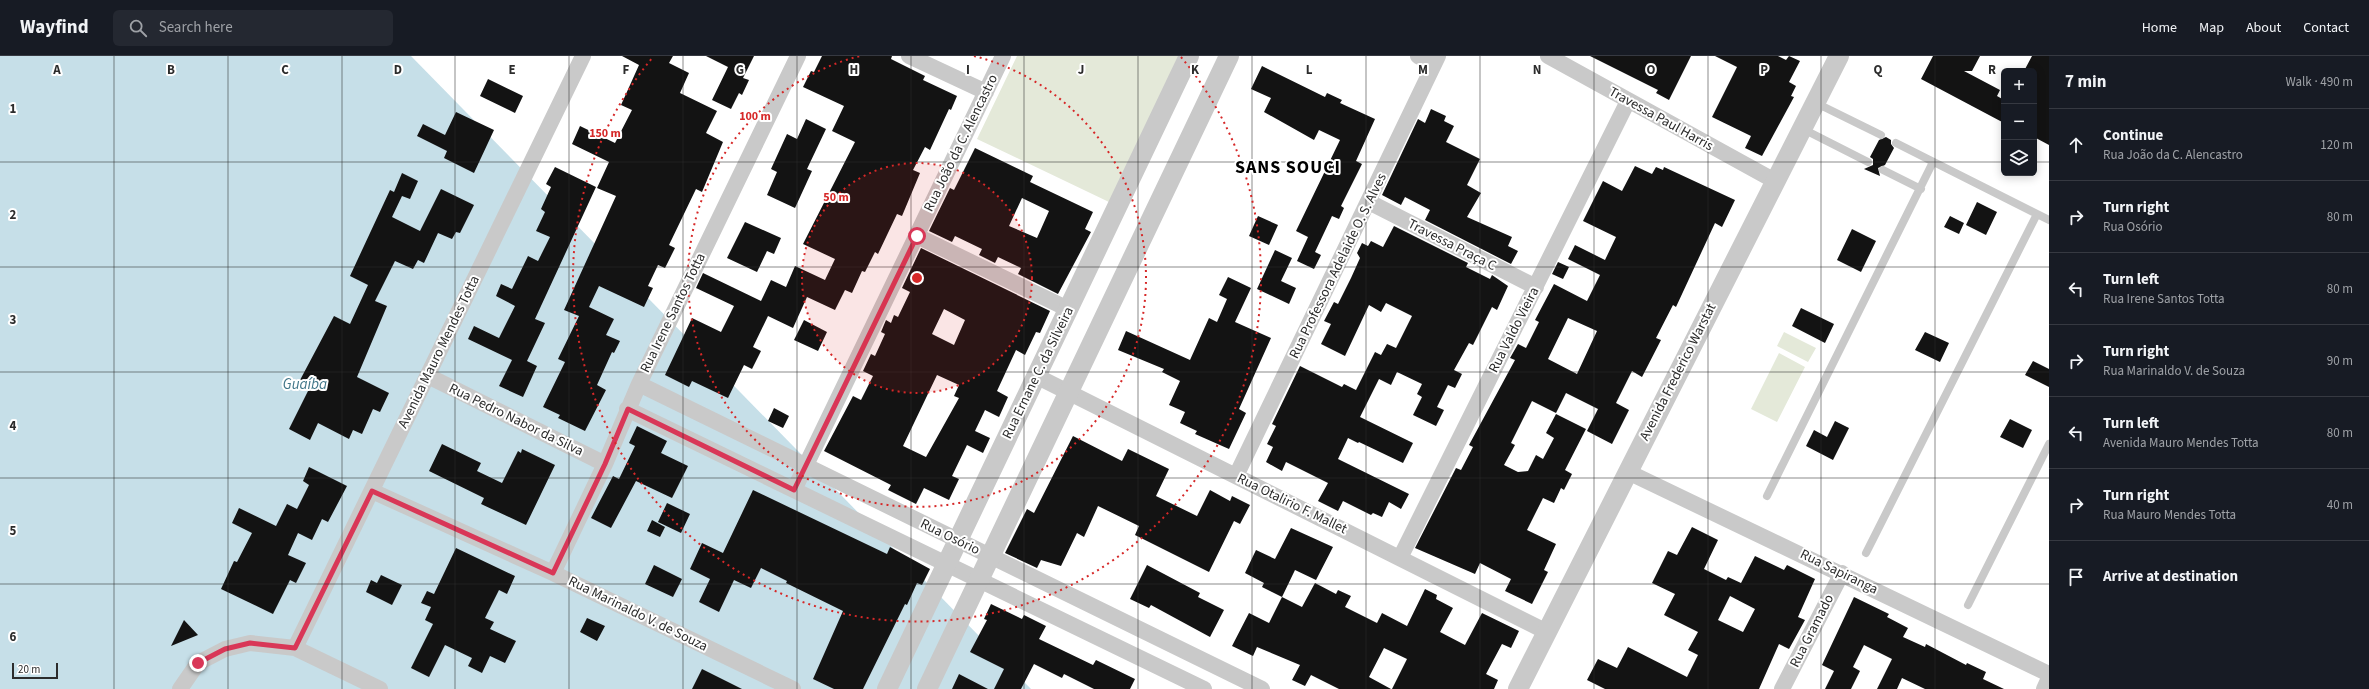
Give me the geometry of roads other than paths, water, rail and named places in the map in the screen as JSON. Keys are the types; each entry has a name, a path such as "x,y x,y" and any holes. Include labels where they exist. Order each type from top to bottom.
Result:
{"street":[{"name":"Avenida Mauro Mendes Totta","path":"295,648 583,56"},
{"name":"Rua Irene Santos Totta","path":"553,573 605,464 639,384 798,56"},
{"path":"909,56 986,92"},
{"name":"Rua João da C. Alencastro","path":"794,490 1003,56"},
{"name":"Rua Ernane C. da Silveira","path":"887,689 1190,56"},
{"path":"927,689 1229,56"},
{"path":"1418,56 1436,60"},
{"name":"Travessa Paul Harris","path":"1548,56 1775,181"},
{"name":"Avenida Frederico Warstat","path":"1518,689 1839,56"},
{"name":"Rua Professora Adelaide O. S. Alves","path":"1236,476 1436,60"},
{"name":"Rua Valdo Vieira","path":"1400,558 1628,101"},
{"name":"Travessa Praça C","path":"1368,202 1536,287"},
{"path":"917,236 1068,310"},
{"name":"Rua Pedro Nabor da Silva","path":"428,376 605,464"},
{"name":"Rua Otalirio F. Mallet","path":"1036,376 1547,632"},
{"name":"Rua Osório","path":"639,384 1262,689"},
{"name":"Rua Osório","path":"628,409 1204,689"},
{"name":"Rua Sapiranga","path":"1628,472 1842,573 2049,674"},
{"name":"Rua Marinaldo V. de Souza","path":"372,491 553,573 794,689"},
{"name":"Rua Gramado","path":"1782,689 1842,573"},
{"path":"180,689 198,663 225,649 250,643 295,648 380,689"},
{"path":"2044,689 2049,678"}],"lane":[{"path":"1815,102 1881,136"},
{"path":"1802,128 1868,162"},
{"path":"1896,143 2049,220"},
{"path":"1767,496 1921,189 1933,162"},
{"path":"1883,170 1921,189"},
{"path":"1866,553 2038,214"},
{"path":"1968,605 2049,444"}],"water":[{"name":"Guaíba","path":"0,56 411,56 1031,689 0,689"}],"district":[{"name":"SANS SOUCI","path":"1288,167"}]}
